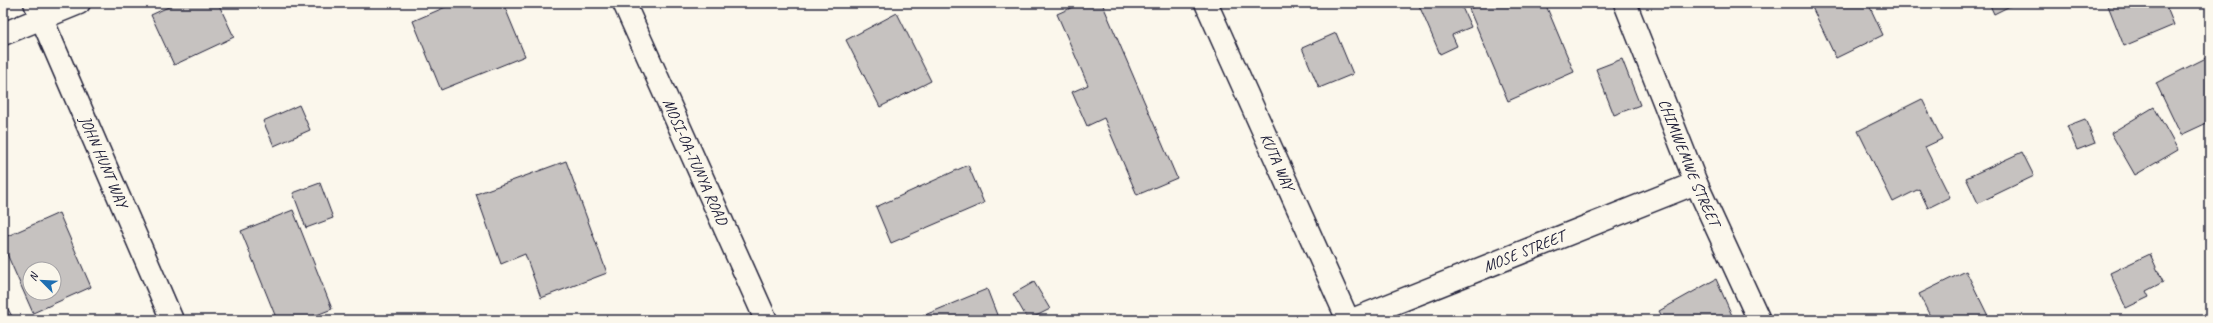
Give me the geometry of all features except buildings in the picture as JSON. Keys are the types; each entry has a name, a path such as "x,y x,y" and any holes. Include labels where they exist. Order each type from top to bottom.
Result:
{"main road":[{"path":"3,34 39,11 79,3"},
{"name":"MOSI-OA-TUNYA ROAD","path":"624,3 766,320"},
{"name":"KUTA WAY","path":"1206,3 1348,320"},
{"name":"CHIMWEMWE STREET","path":"1625,3 1696,184 1759,320"},
{"name":"JOHN HUNT WAY","path":"39,11 172,320"},
{"name":"MOSE STREET","path":"1352,320 1696,184"}]}
